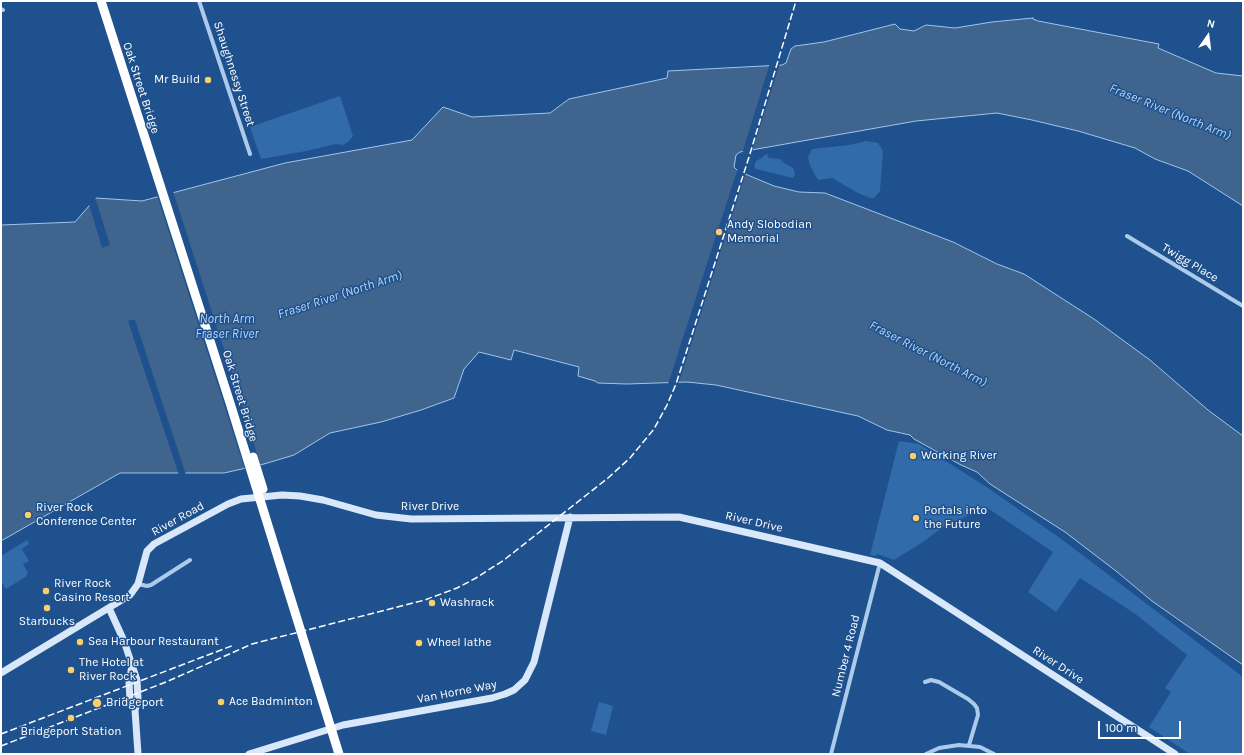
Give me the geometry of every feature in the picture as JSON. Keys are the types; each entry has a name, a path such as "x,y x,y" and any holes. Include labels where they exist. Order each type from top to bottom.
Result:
{"highway":[{"name":"Oak Street Bridge","path":"100,1 230,403 339,754"},
{"name":"Oak Street Bridge","path":"107,1 233,394 345,754"}],"street":[{"name":"Shaughnessy Street","path":"199,1 250,154"},
{"name":"Twigg Place","path":"1127,236 1243,306"},
{"name":"River Drive","path":"273,495 308,497 364,513 397,518 666,517 691,519 880,563 1175,754"},
{"name":"River Road","path":"1,672 130,595 138,584 147,551 154,544 228,504 241,499 273,495"},
{"name":"Van Horne Way","path":"249,754 343,725 498,697 517,687 528,675 534,662 570,517"},
{"path":"138,584 146,586 151,585 190,560"},
{"name":"Number 4 Road","path":"831,754 880,563"},
{"path":"109,608 124,641 138,688 138,699 135,710 138,754"},
{"path":"925,682 931,680 939,682 968,699 977,708 978,715 969,745"},
{"path":"926,754 939,748 969,745 980,747 994,754"}],"shaded area":[{"path":"340,96 353,136 348,142 343,145 336,144 261,159 250,127"},
{"path":"866,141 878,143 883,151 880,191 874,198 858,193 832,178 818,180 810,166 808,157 812,149 849,145"},
{"path":"767,154 769,158 780,159 793,168 795,174 793,178 756,169 754,166 756,161"},
{"path":"899,441 919,444 988,488 1060,538 1243,677 1243,754 1190,754 1149,727 1171,692 1165,688 1187,655 1134,613 1080,578 1056,612 1028,592 1053,552 986,507 946,525 923,542 894,560 877,554 876,556 870,555"},
{"path":"27,540 29,544 22,549 29,561 23,564 28,573 26,575 27,576 6,589 1,581 1,556"},
{"path":"599,702 613,706 606,735 591,731"}],"water":[{"name":"North Arm Fraser River","path":"1033,18 1038,21 1159,44 1158,48 1216,73 1243,76 1243,206 1188,171 1155,159 1135,148 1078,131 997,113 916,121 740,152 736,155 734,167 738,171 774,186 799,192 825,193 953,242 997,264 1024,274 1094,319 1150,360 1208,410 1243,436 1243,665 1152,601 1065,532 990,484 977,472 961,465 914,439 910,435 887,430 858,416 716,385 687,382 627,384 598,383 578,376 579,367 514,350 511,360 479,352 464,369 454,398 381,422 330,433 294,455 264,464 224,473 120,473 1,541 1,225 75,222 96,198 142,201 285,163 412,140 443,107 472,117 550,113 569,99 667,78 668,71 782,65 786,63 791,49 795,46 824,42 895,24 900,29 914,31 926,25 955,28 992,22"}],"pier":[{"path":"770,63 780,63 752,152 742,154"},
{"path":"738,168 746,172 682,373 678,384 668,384"},
{"path":"173,191 261,467 245,470 157,195"},
{"path":"95,197 110,245 102,248 89,204"},
{"path":"135,320 186,475 179,475 128,321"}],"railway":[{"path":"1,746 166,682 252,644 425,600 457,588 504,560 608,478 630,458 654,429 676,384 749,157 796,1"},
{"path":"1,734 234,645"}],"place":[{"name":"Mr Build","path":"208,80"},
{"name":"Andy Slobodian Memorial","path":"719,232"},
{"name":"Working River","path":"913,456"},
{"name":"River Rock Conference Center","path":"28,515"},
{"name":"Portals into the Future","path":"916,518"},
{"name":"River Rock Casino Resort","path":"46,591"},
{"name":"Washrack","path":"432,603"},
{"name":"Starbucks","path":"47,608"},
{"name":"Sea Harbour Restaurant","path":"80,642"},
{"name":"Wheel lathe","path":"419,643"},
{"name":"The Hotel at River Rock","path":"71,670"},
{"name":"Ace Badminton","path":"221,702"},
{"name":"Bridgeport","path":"97,703"},
{"name":"Bridgeport Station","path":"71,718"}],"water label":[{"name":"Fraser River (North Arm)","path":"1170,112"},
{"name":"Fraser River (North Arm)","path":"340,295"},
{"name":"Fraser River (North Arm)","path":"928,354"}]}
